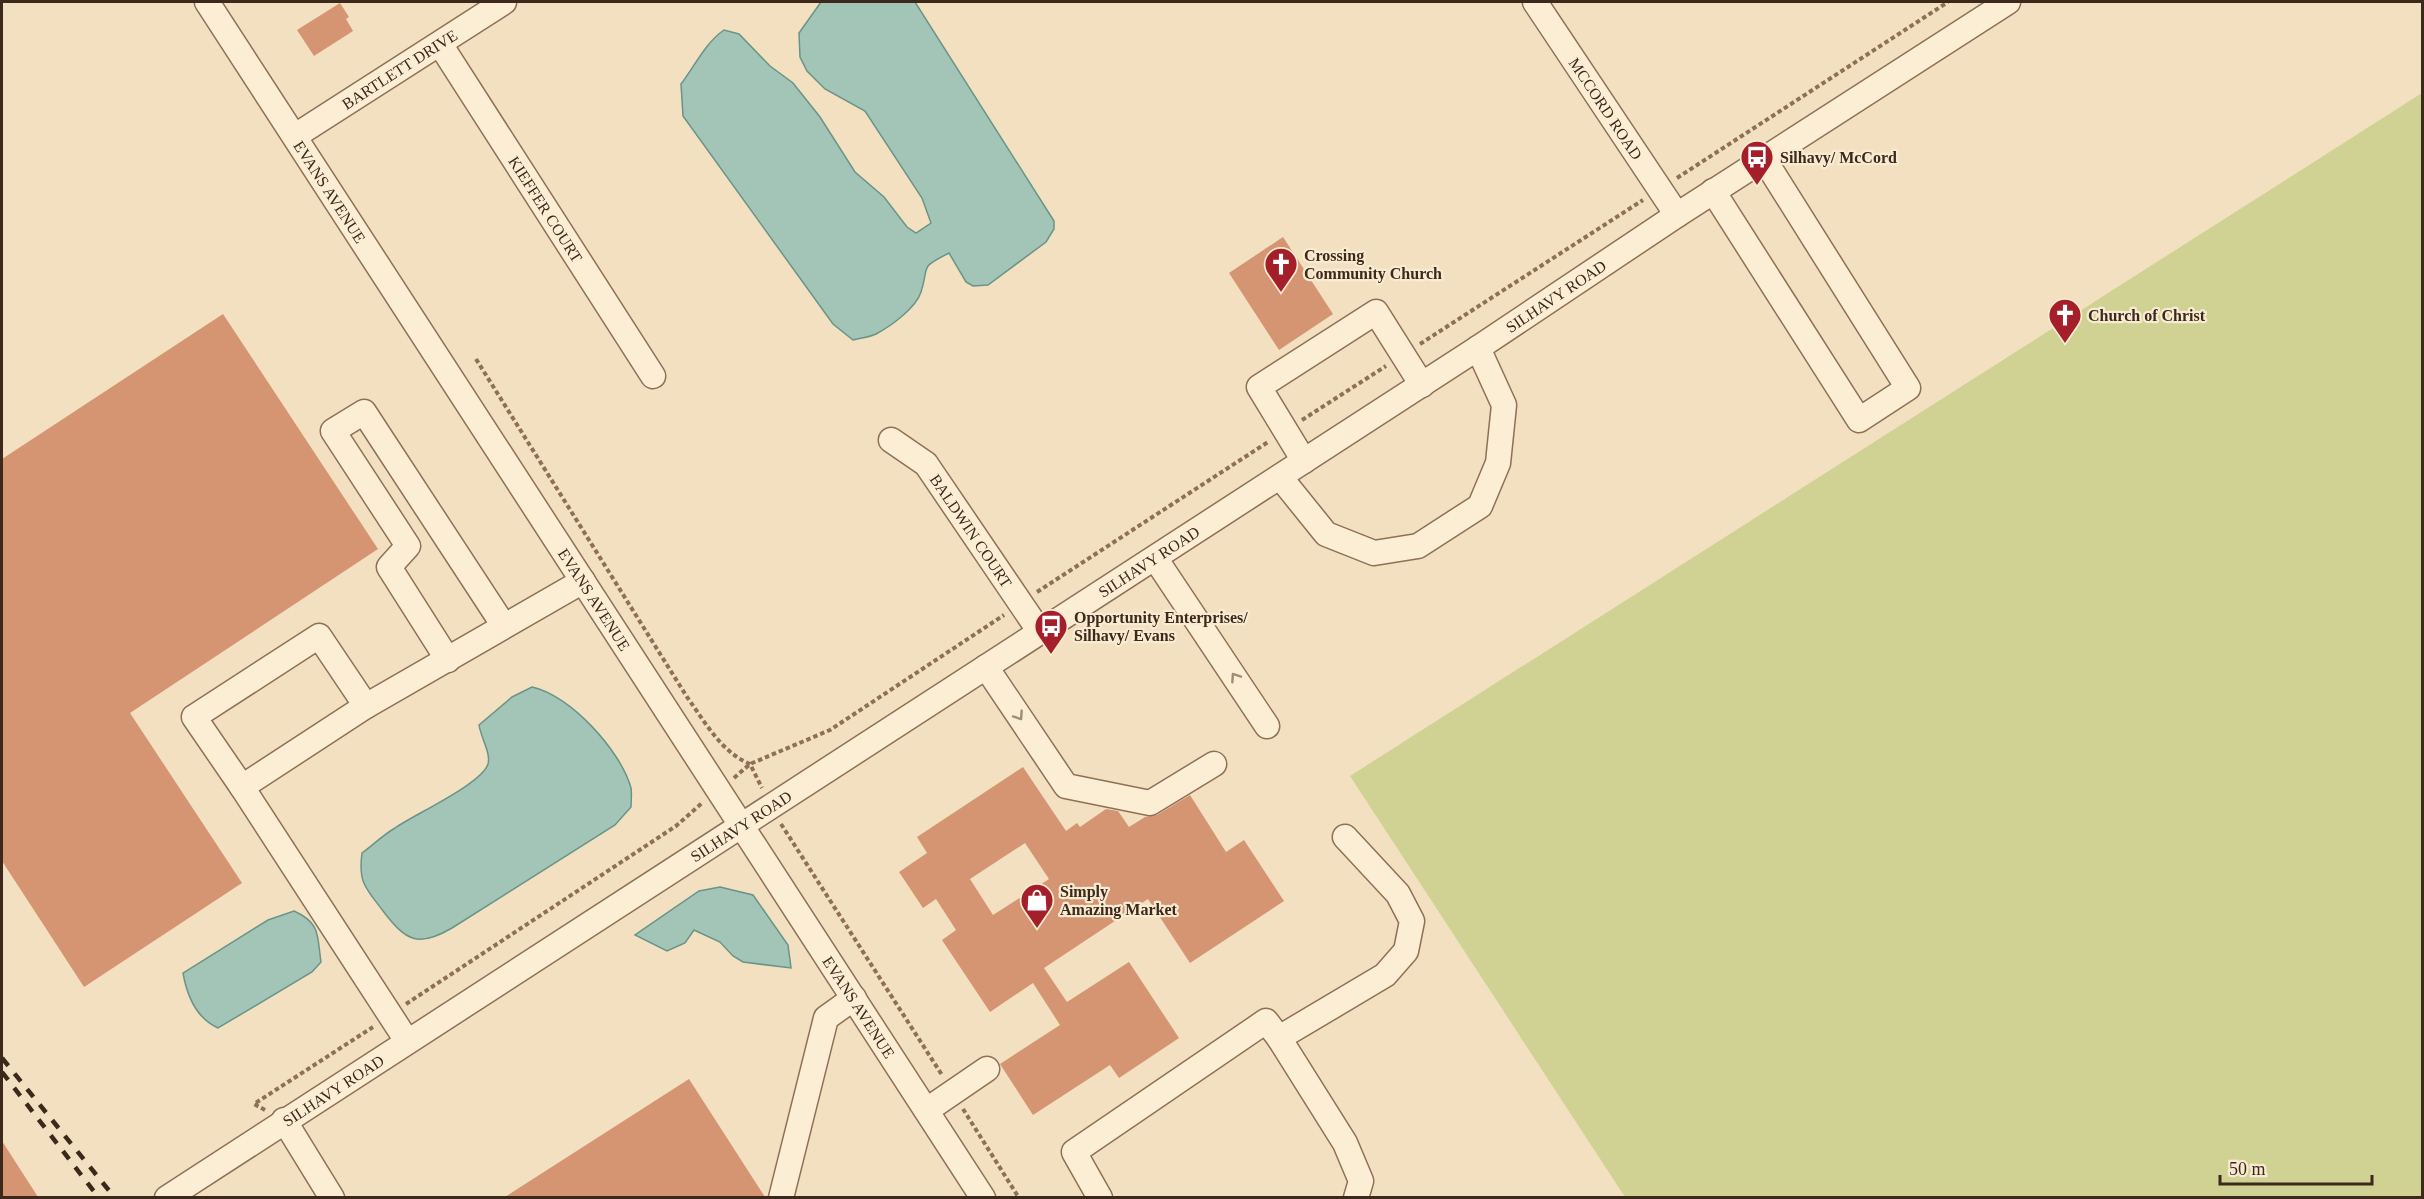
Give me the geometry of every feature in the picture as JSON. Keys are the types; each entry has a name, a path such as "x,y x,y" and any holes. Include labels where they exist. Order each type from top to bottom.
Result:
{"street":[{"name":"EVANS AVENUE","path":"207,2 983,1197"},
{"name":"BARTLETT DRIVE","path":"295,136 504,2"},
{"name":"MCCORD ROAD","path":"1535,2 1677,215"},
{"name":"SILHAVY ROAD","path":"166,1197 1281,477 1713,191 2008,2"},
{"name":"KIEFFER COURT","path":"440,44 652,376"},
{"path":"1713,191 1859,420 1908,388 1764,159"},
{"path":"1304,461 1259,387 1376,312 1422,385"},
{"path":"1281,477 1326,534 1374,553 1418,546 1480,506 1498,463 1504,405 1478,348"},
{"path":"408,546 333,431 364,412 504,626"},
{"name":"BALDWIN COURT","path":"891,440 926,464 1040,632"},
{"path":"440,527 408,546 388,567 448,660"},
{"path":"1155,558 1267,726"},
{"path":"242,787 366,706 583,581"},
{"path":"366,706 319,636 194,717 407,1041"},
{"path":"986,667 1066,786 1150,803 1214,764"},
{"path":"1280,1038 1385,975 1406,951 1412,921 1398,894 1345,837"},
{"path":"781,1197 826,1018 854,998"},
{"path":"1100,1197 1074,1152 1266,1021 1280,1038 1345,1143 1361,1181 1356,1197"},
{"path":"927,1110 987,1069"},
{"path":"284,1120 332,1197"}],"path":[{"path":"284,1120 254,1104 676,826 750,764 830,730 1021,603 1948,2"},
{"path":"476,359 687,697 718,741 738,759 750,764 786,836 1019,1197"}],"green space":[{"path":"2422,93 2422,1197 1625,1197 1350,776"}],"shaded area":[{"path":"821,2 915,2 1054,221 1054,229 1046,242 988,285 973,286 966,282 949,253 933,262 927,268 918,298 909,310 876,334 853,340 833,324 683,116 681,84 718,35 724,30 739,34 770,66 793,83 820,117 855,172 884,197 907,227 916,233 931,223 922,198 865,111 825,89 807,71 800,57 799,33"},
{"path":"532,687 547,692 562,701 592,727 605,742 617,758 631,788 631,807 615,825 452,928 430,938 413,938 406,935 391,921 365,885 361,871 362,853 404,822 461,790 483,772 489,760 479,725 512,697"},
{"path":"720,887 753,895 788,945 791,968 743,962 733,956 720,942 694,930 685,943 667,951 635,935 699,891"},
{"path":"294,911 309,920 316,931 321,962 312,972 218,1028 210,1024 194,1005 183,973 268,920"}],"building":[{"path":"340,3 349,17 346,19 353,31 314,56 297,30"},
{"name":"Crossing Community Church","path":"1283,237 1333,314 1279,350 1229,273"},
{"path":"223,314 378,549 130,713 242,883 84,987 2,861 2,459"},
{"path":"1023,767 1066,831 1077,823 1080,827 1106,809 1118,811 1129,827 1145,817 1157,815 1190,795 1226,852 1244,840 1284,901 1190,963 1148,899 1044,968 1067,1002 1129,962 1179,1038 1119,1078 1110,1065 1033,1115 1000,1064 1060,1025 1033,983 990,1012 942,940 956,930 936,899 923,908 899,872 927,853 917,837","holes":["1025,843 1049,879 993,915 970,879"]},
{"path":"689,1079 765,1197 505,1197"},
{"path":"2,1141 38,1197 2,1197"}],"railway":[{"path":"2,1058 115,1198"},
{"path":"2,1072 99,1198"}],"place":[{"name":"Silhavy/ McCord","path":"1757,186"},
{"name":"Crossing Community Church","path":"1281,293"},
{"name":"Church of Christ","path":"2065,344"},
{"name":"Opportunity Enterprises/ Silhavy/ Evans","path":"1051,655"},
{"name":"Simply Amazing Market","path":"1037,929"}]}
